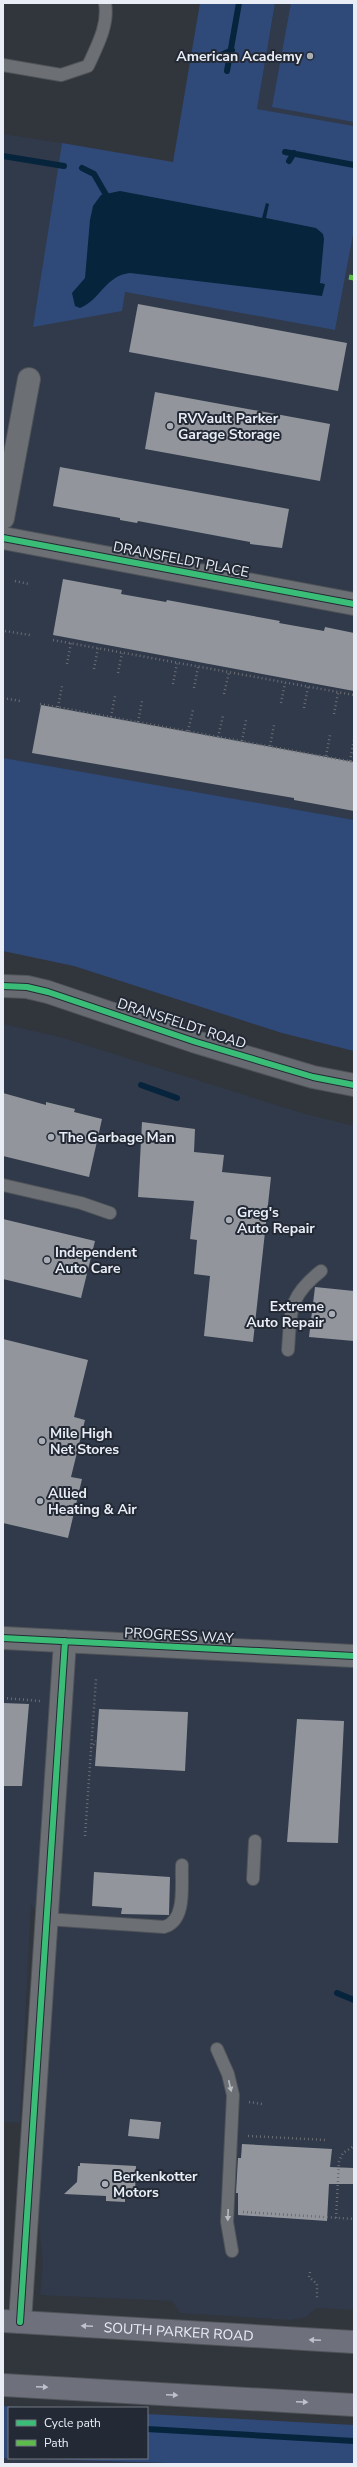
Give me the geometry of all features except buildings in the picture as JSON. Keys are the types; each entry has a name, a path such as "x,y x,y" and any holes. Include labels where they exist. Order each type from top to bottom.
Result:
{"highway":[{"name":"SOUTH PARKER ROAD","path":"12,2322 354,2342"},
{"path":"3,2385 354,2405"}],"street":[{"path":"3,518 29,379"},
{"name":"DRANSFELDT PLACE","path":"3,538 354,604"},
{"name":"DRANSFELDT ROAD","path":"3,986 27,987 48,992 196,1042 313,1076 354,1085"},
{"name":"PROGRESS WAY","path":"3,1638 354,1656"},
{"path":"12,2322 46,1920 65,1641"}],"lane":[{"path":"3,65 61,75 88,66 102,34 107,14 105,3"},
{"path":"3,1185 80,1203 110,1213"},
{"path":"288,1350 293,1303 299,1291 321,1271"},
{"path":"253,1879 255,1841"},
{"path":"46,1920 164,1927 171,1925 177,1918 179,1910 182,1865"},
{"path":"217,2049 228,2074 233,2095 227,2222 232,2251"}],"path":[{"path":"15,581 29,584"},
{"path":"5,631 30,635"},
{"path":"53,640 354,695"},
{"path":"67,664 71,643"},
{"path":"94,669 98,648"},
{"path":"118,673 122,653"},
{"path":"174,684 177,663"},
{"path":"194,688 198,667"},
{"path":"224,694 228,672"},
{"path":"281,703 285,683"},
{"path":"58,707 62,686"},
{"path":"304,708 308,687"},
{"path":"334,714 338,692"},
{"path":"111,717 115,696"},
{"path":"3,698 20,701"},
{"path":"138,722 142,701"},
{"path":"40,704 354,762"},
{"path":"188,731 192,710"},
{"path":"218,737 223,716"},
{"path":"242,741 246,720"},
{"path":"270,746 274,725"},
{"path":"326,756 330,736"},
{"path":"350,761 354,740"},
{"path":"85,1836 96,1679"},
{"path":"3,1698 61,1703"},
{"path":"91,1748 96,1740"},
{"path":"244,2102 262,2104"},
{"path":"248,2131 248,2136 326,2140"},
{"path":"336,2218 339,2161 343,2153 354,2146"},
{"path":"240,2212 354,2219"},
{"path":"310,2272 308,2277 317,2284 317,2298"}],"shaded area":[{"path":"200,3 275,3 257,109 354,126 354,230 335,330 125,292 122,311 33,327 62,143 173,162"},
{"name":"American Academy","path":"275,3 354,3 354,126 257,109"},
{"name":"American Academy","path":"291,3 354,3 354,122 272,107"},
{"path":"3,134 62,143 33,327 125,292 335,330 354,230 354,1051 282,1033 74,966 3,951"},
{"path":"120,191 262,218 266,203 269,204 266,218 316,228 323,234 324,239 320,283 325,284 322,296 130,273 115,278 87,304 80,308 75,306 72,293 85,278 90,220 93,206 101,195"},
{"path":"3,758 354,820 354,1051 282,1033 74,966 3,951"},
{"path":"3,1024 60,1037 305,1114 354,1126 354,2310 316,2308 306,2317 291,2320 180,2313 172,2301 40,2295 43,2264 38,2216 55,1942 31,1904 20,2123 3,2122"},
{"path":"3,2406 24,2407 8,2407 8,2458 3,2458"},
{"path":"148,2414 354,2425 354,2464 202,2464 36,2459 148,2459"},
{"path":"3,2458 202,2464 3,2464"}],"waterway":[{"path":"227,71 239,3"},
{"path":"219,56 232,50"},
{"path":"285,152 354,165"},
{"path":"289,161 294,153"},
{"path":"3,156 64,166"},
{"path":"82,168 94,174 109,200"},
{"path":"141,1085 177,1098"},
{"path":"337,1993 354,2000"},
{"path":"148,2429 354,2441"}],"marked path":[{"path":"349,277 354,278"}],"cycle path":[{"path":"3,538 354,604"},
{"path":"3,986 27,987 48,992 196,1042 313,1077 354,1085"},
{"path":"3,1638 354,1656"},
{"path":"20,2322 65,1641"}],"place":[{"name":"American Academy","path":"310,56"},
{"name":"RVVault Parker Garage Storage","path":"170,426"},
{"name":"The Garbage Man","path":"51,1137"},
{"name":"Greg's Auto Repair","path":"229,1220"},
{"name":"Independent Auto Care","path":"47,1260"},
{"name":"Extreme Auto Repair","path":"332,1314"},
{"name":"Mile High Net Stores","path":"42,1441"},
{"name":"Allied Heating & Air","path":"40,1501"},
{"name":"Berkenkotter Motors","path":"105,2184"}]}
